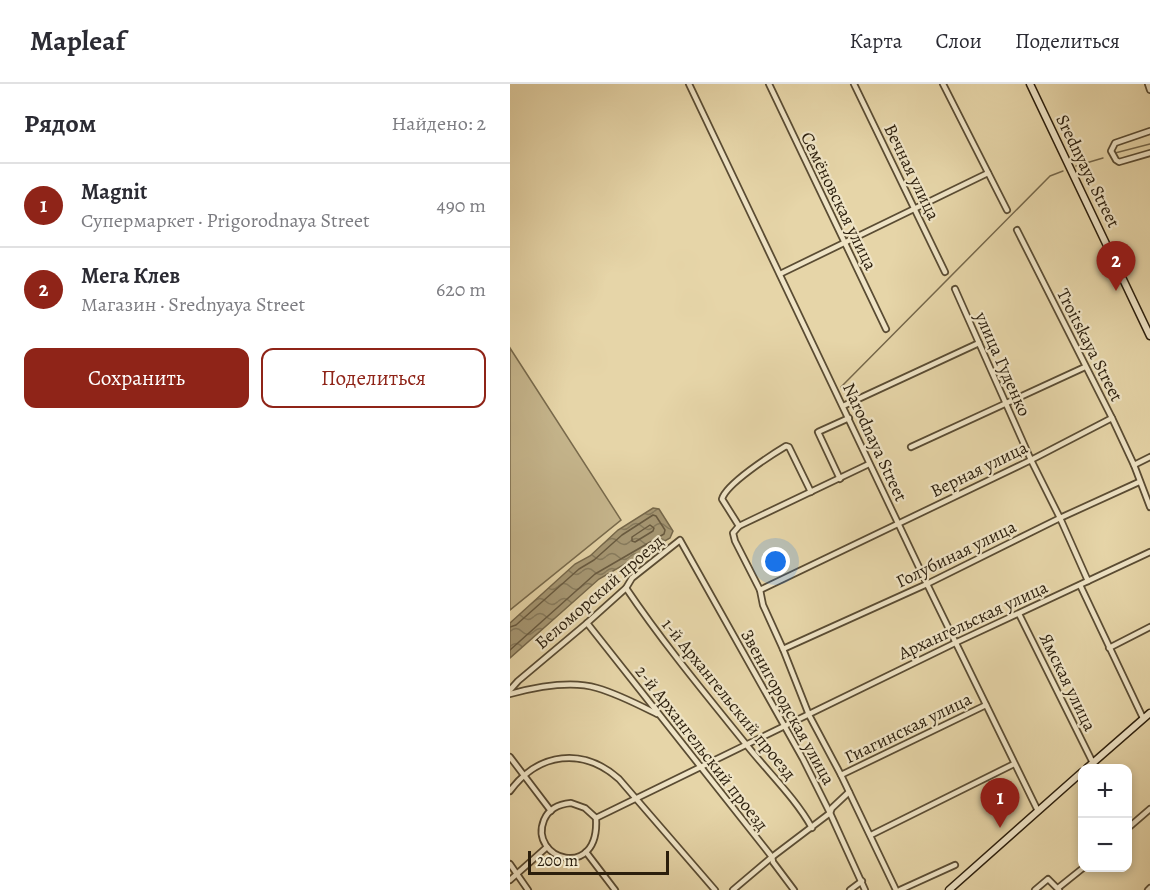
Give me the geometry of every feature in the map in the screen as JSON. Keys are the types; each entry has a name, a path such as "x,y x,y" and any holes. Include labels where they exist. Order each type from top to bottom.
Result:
{"street":[{"name":"Narodnaya Street","path":"689,84 869,464 1038,811"},
{"name":"Семёновская улица","path":"769,84 886,329"},
{"name":"Вечная улица","path":"854,84 945,272"},
{"path":"943,84 1007,210"},
{"name":"Srednyaya Street","path":"1030,84 1150,336"},
{"path":"1148,84 1150,90"},
{"path":"1150,131 1115,143 1111,151 1119,162 1150,153"},
{"path":"780,274 988,172"},
{"name":"Troitskaya Street","path":"1017,230 1112,418 1150,507"},
{"name":"улица Гуденко","path":"955,289 1088,581"},
{"path":"843,406 979,343"},
{"path":"911,447 1085,367"},
{"path":"840,479 818,434 819,430 849,418"},
{"name":"Верная улица","path":"760,590 1031,460 1112,418"},
{"path":"811,492 789,447 786,446 734,483 723,494 722,499 739,526 840,479 869,464"},
{"path":"1134,465 1150,457"},
{"name":"Голубиная улица","path":"783,649 927,584 1060,518 1139,482"},
{"name":"Звенигородская улица","path":"739,526 733,533 735,541 760,590 763,605 809,715 871,835 896,890"},
{"name":"Звенигородская улица","path":"680,540 803,759 866,890"},
{"name":"Беломорский проезд","path":"510,690 626,588 632,578 680,540"},
{"name":"Архангельская улица","path":"783,727 957,642 1150,552"},
{"path":"1080,585 1143,718"},
{"name":"1-й Архангельский проезд","path":"626,588 642,612 747,746 795,802 812,828"},
{"name":"Ямская улица","path":"1019,614 1093,763"},
{"name":"2-й Архангельский проезд","path":"587,623 772,857 773,862 794,890"},
{"path":"1109,648 1150,627"},
{"path":"510,694 527,689 573,685 596,688 624,698 659,715"},
{"name":"Гиагинская улица","path":"841,775 986,705"},
{"path":"1093,763 1150,713"},
{"path":"596,818 783,727"},
{"path":"510,757 551,810"},
{"path":"510,791 523,774 551,760 563,758 591,761 608,770 637,798 715,890"},
{"path":"871,835 1014,764"},
{"path":"949,890 1078,776"},
{"path":"733,890 830,813 832,808 849,792"},
{"path":"571,803 585,808 596,818 595,841 586,852 570,858 554,853 547,847 542,828 551,810 557,806 571,803"},
{"path":"1132,825 1150,809"},
{"path":"510,880 547,847"},
{"path":"586,852 615,890"},
{"path":"510,864 528,890"},
{"path":"900,890 955,865"},
{"path":"1035,890 1046,880 1059,889 1078,872"},
{"path":"850,890 862,881"}],"shaded area":[{"path":"510,348 621,520 510,610"}],"water":[{"path":"653,508 659,509 673,531 670,538 599,579 510,658 510,623 575,564 590,556 618,530"}],"waterway":[{"path":"1115,153 1150,144"},
{"path":"1076,166 1103,158"},
{"path":"841,387 1050,176 1063,171"}],"place":[{"name":"Мега Клев","path":"1116,291"},
{"name":"Magnit","path":"1000,828"}]}
